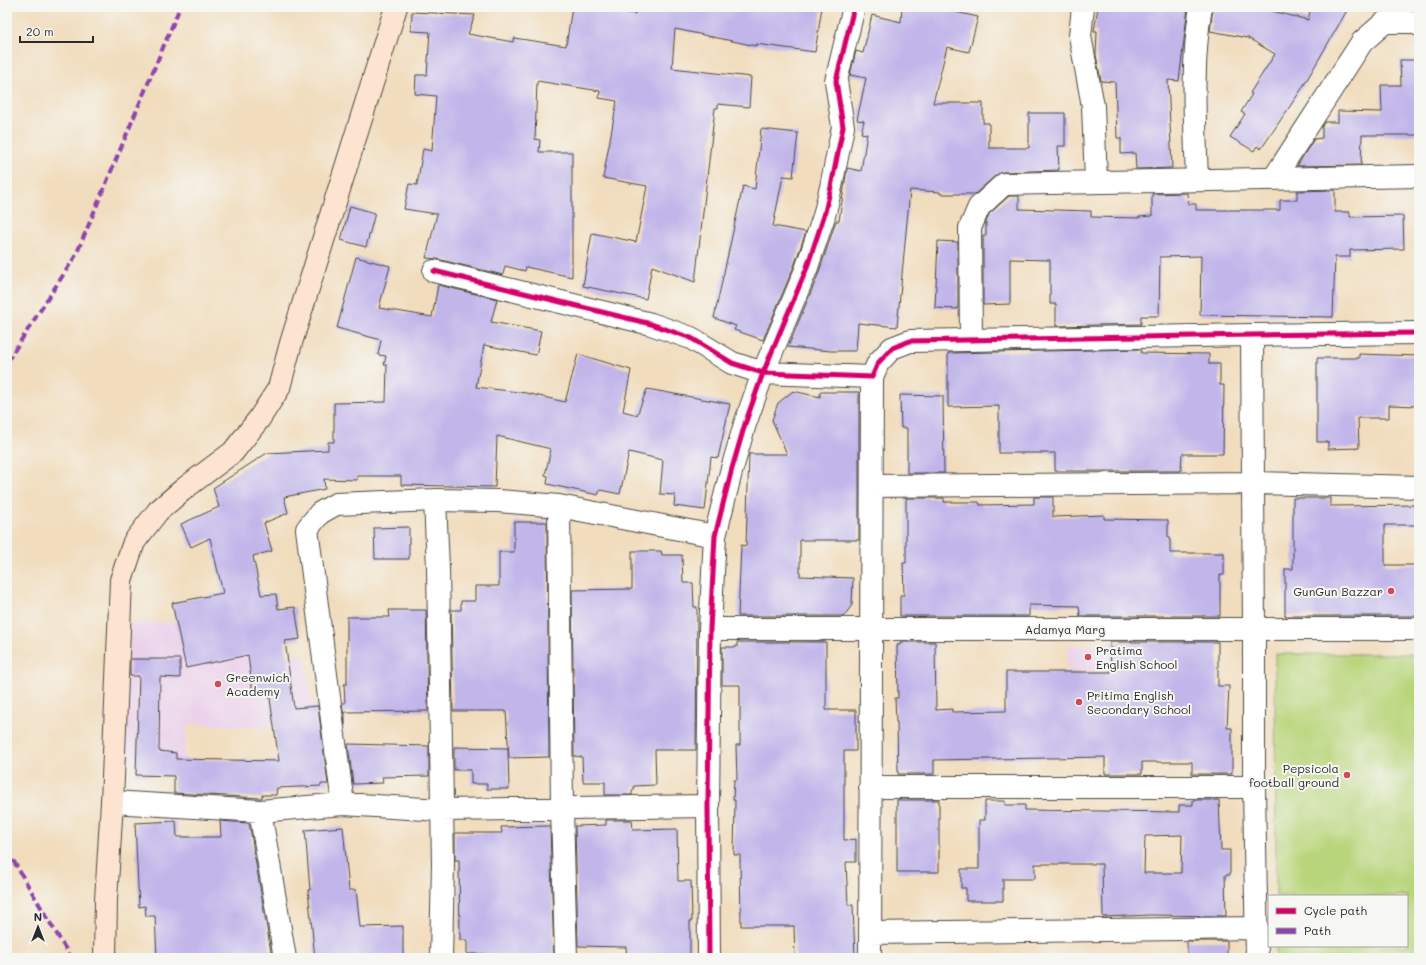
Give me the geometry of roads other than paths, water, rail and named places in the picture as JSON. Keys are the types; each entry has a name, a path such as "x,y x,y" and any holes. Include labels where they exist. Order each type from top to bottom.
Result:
{"main road":[{"path":"105,958 106,900 112,802 121,580 134,542 158,511 185,488 233,452 259,419 279,388 291,343 396,7"}],"street":[{"path":"709,958 708,806 710,629 715,536 745,424 763,373 806,270 824,216 843,127 836,82 854,7"},
{"path":"1083,7 1080,36 1093,106 1096,181"},
{"path":"1197,180 1194,66 1201,7"},
{"path":"1274,178 1362,42 1385,22 1412,22 1419,25"},
{"path":"971,339 970,228 979,207 1004,184 1096,181 1419,176"},
{"path":"434,271 651,324 691,338 732,363 763,373 872,377"},
{"path":"870,958 872,377 878,363 892,348 910,341 1252,334 1419,333"},
{"path":"1252,334 1254,787 1257,958"},
{"path":"872,486 1252,484 1419,487"},
{"path":"343,804 308,529 320,512 336,504 435,500 498,501 559,506 715,536"},
{"path":"435,500 438,568 443,864 441,958"},
{"path":"559,506 562,809 566,958"},
{"name":"Adamya Marg","path":"710,629 1419,629"},
{"path":"870,787 1254,787"},
{"path":"112,802 260,811 343,804 442,810 708,806"},
{"path":"260,811 285,958"},
{"path":"870,933 1257,928"}],"place":[{"name":"GunGun Bazzar","path":"1391,591"},
{"name":"Pratima English School","path":"1088,657"},
{"name":"Greenwich Academy","path":"218,684"},
{"name":"Pritima English Secondary School","path":"1079,702"},
{"name":"Pepsicola football ground","path":"1347,775"}]}
